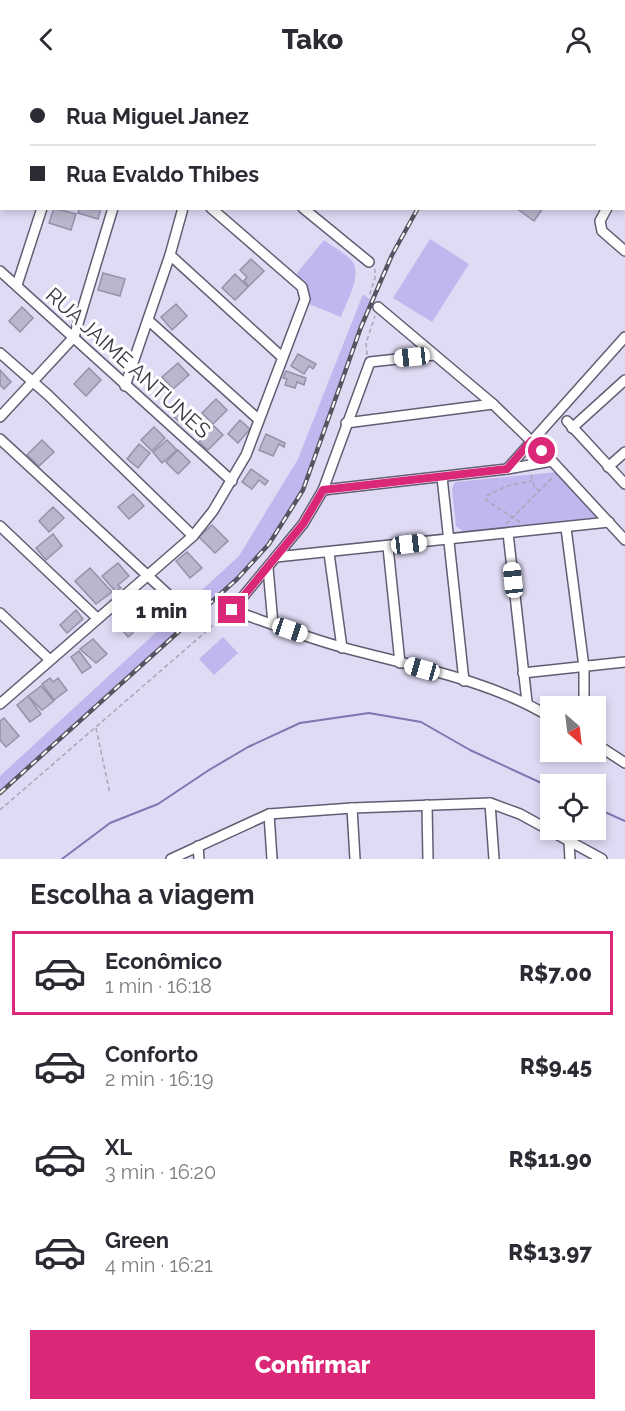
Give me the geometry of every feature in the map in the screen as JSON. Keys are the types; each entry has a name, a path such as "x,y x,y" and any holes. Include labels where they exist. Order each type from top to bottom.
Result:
{"street":[{"path":"17,285 41,210"},
{"path":"0,417 74,337 112,210"},
{"path":"125,386 170,255 182,210"},
{"path":"1,702 193,536 213,511 246,454 305,299 302,287 214,210"},
{"path":"305,210 369,262"},
{"path":"606,210 600,221 602,231 625,251"},
{"path":"170,255 282,357"},
{"name":"RUA JAIME ANTUNES","path":"0,271 232,481"},
{"path":"378,307 493,404 561,470 625,540"},
{"path":"148,320 258,419"},
{"path":"507,469 625,338"},
{"path":"0,353 193,536"},
{"path":"434,355 369,363 323,490 303,524 232,610 342,648 464,681 527,702 540,710"},
{"path":"625,380 570,425 625,484"},
{"path":"346,423 493,404"},
{"path":"0,439 174,600"},
{"path":"608,467 625,452"},
{"path":"323,490 507,469 552,461"},
{"path":"442,477 464,681"},
{"path":"276,557 609,522"},
{"path":"0,526 97,618"},
{"path":"566,528 584,667 584,696"},
{"path":"508,533 527,702"},
{"path":"388,547 400,663"},
{"path":"329,553 342,648"},
{"path":"267,568 273,624"},
{"path":"0,614 50,660"},
{"path":"524,673 625,662"},
{"path":"606,750 624,761"},
{"path":"490,803 494,859"},
{"path":"171,859 269,813 490,803 520,814 602,859"},
{"path":"427,805 428,859"},
{"path":"352,808 355,859"},
{"path":"269,813 272,859"},
{"path":"569,842 570,859"},
{"path":"198,846 199,859"}],"path":[{"path":"369,262 376,271 370,293 378,307 366,343 369,363"},
{"path":"530,465 532,481 539,491"},
{"path":"496,534 561,470"},
{"path":"532,481 507,486 486,496 486,500 534,531"},
{"path":"0,810 232,610"},
{"path":"95,727 110,794"}],"shaded area":[{"path":"430,239 469,264 432,322 393,298"},
{"path":"324,240 346,255 355,267 355,281 341,317 304,302 297,273"},
{"path":"363,294 372,301 303,490 269,544 237,579 0,793 0,776 239,556 298,459"},
{"path":"557,472 597,516 464,532 456,526 452,489 455,482"},
{"path":"223,637 238,653 214,675 199,659"}],"building":[{"path":"53,210 76,214 71,230 49,223"},
{"path":"79,210 100,210 98,219 78,213"},
{"path":"519,210 542,210 534,221"},
{"path":"251,259 264,271 249,286 244,281 247,277 240,270"},
{"path":"103,273 125,279 120,296 98,290"},
{"path":"235,274 248,287 235,300 222,288"},
{"path":"176,304 187,316 172,330 161,317"},
{"path":"22,307 33,318 20,332 9,321"},
{"path":"298,354 316,364 313,369 309,366 304,374 291,366"},
{"path":"178,363 189,375 173,389 162,377"},
{"path":"89,368 101,380 86,396 74,384"},
{"path":"0,370 11,382 4,389 0,385"},
{"path":"286,371 306,378 304,385 297,382 295,388 285,385 287,379 283,378"},
{"path":"216,399 227,410 213,424 202,413"},
{"path":"191,407 199,414 186,428 174,417 181,410 184,414"},
{"path":"240,420 250,429 238,443 228,434"},
{"path":"214,426 223,435 208,450 199,442"},
{"path":"154,427 165,438 152,451 141,440"},
{"path":"266,434 285,443 284,447 279,444 273,456 259,450"},
{"path":"42,440 54,452 39,466 27,455"},
{"path":"167,440 177,450 162,463 153,452"},
{"path":"139,444 150,453 138,468 127,459"},
{"path":"178,450 190,462 178,474 166,462"},
{"path":"251,469 268,481 265,485 259,480 252,489 242,482"},
{"path":"133,494 144,506 129,519 118,507"},
{"path":"53,507 64,518 49,532 39,521"},
{"path":"212,525 228,541 215,553 199,537"},
{"path":"53,534 62,546 46,560 36,548"},
{"path":"187,552 202,568 190,578 176,561"},
{"path":"118,563 129,576 118,585 121,588 116,592 102,576"},
{"path":"90,568 112,592 96,604 75,581"},
{"path":"130,604 140,617 136,620 140,625 133,631 119,613"},
{"path":"76,610 83,619 67,633 60,625"},
{"path":"118,614 133,633 128,637 113,619"},
{"path":"93,639 107,654 96,663 80,649"},
{"path":"79,651 91,667 82,673 71,657"},
{"path":"50,678 53,682 58,678 67,690 54,700 42,684"},
{"path":"41,686 54,701 42,710 28,696"},
{"path":"28,696 41,714 30,722 17,705"},
{"path":"4,718 19,736 6,747 0,740 0,721"}],"waterway":[{"path":"62,859 110,823 158,804 248,747 300,723 369,713 421,722 470,750 540,782"},
{"path":"606,812 625,821"}],"railway":[{"path":"0,793 237,579 269,544 303,490 361,327 392,255 417,210"}],"route":[{"path":"232,610 303,524 323,490 507,469 531,441 542,451"}]}
